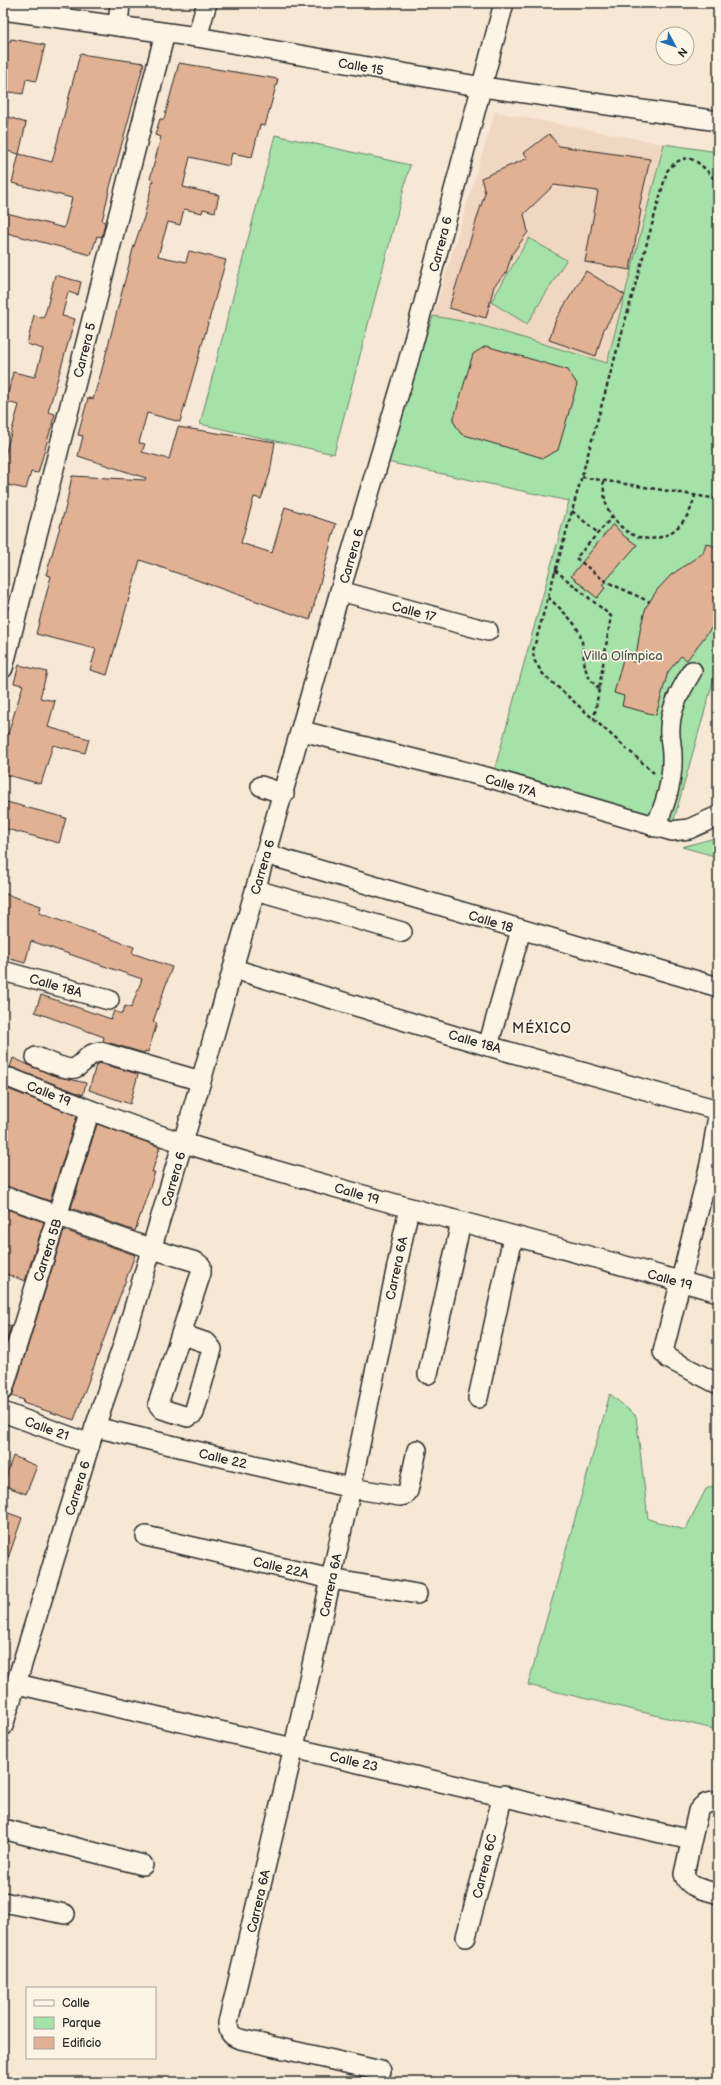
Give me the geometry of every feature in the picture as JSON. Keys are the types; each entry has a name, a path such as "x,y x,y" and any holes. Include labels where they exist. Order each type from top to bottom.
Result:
{"street":[{"path":"118,26 120,3"},
{"path":"197,37 207,3"},
{"name":"Carrera 6","path":"3,1726 92,1436 123,1345 234,969 265,854 302,731 340,591 407,366 483,87 504,3"},
{"name":"Calle 15","path":"3,10 197,37 483,87 718,121"},
{"name":"Carrera 5","path":"3,668 165,33"},
{"name":"Calle 17","path":"340,591 488,631"},
{"path":"655,826 669,789 672,772 670,728 672,713 692,671"},
{"name":"Calle 17A","path":"302,731 490,778 672,831 680,831 697,826 718,816"},
{"path":"261,786 284,794"},
{"name":"Calle 18","path":"265,854 718,987"},
{"path":"256,890 402,932"},
{"path":"488,1046 521,930"},
{"name":"Calle 18A","path":"234,969 488,1046 718,1110"},
{"name":"Calle 18A","path":"3,971 109,1000"},
{"path":"36,1057 68,1068 75,1068 92,1052 101,1052 201,1081"},
{"name":"Calle 19","path":"3,1078 10,1078 90,1110 183,1143 513,1237 718,1292"},
{"name":"Carrera 5B","path":"3,1390 90,1110"},
{"path":"718,1116 710,1164 682,1282 663,1352 669,1359 718,1384"},
{"path":"3,1196 152,1249 196,1262 201,1266 201,1273 181,1334"},
{"name":"Carrera 6A","path":"381,2071 233,2037 228,2031 228,2024 294,1747 352,1488 409,1208"},
{"path":"428,1374 462,1222"},
{"path":"478,1398 513,1237"},
{"name":"Calle 21","path":"3,1412 92,1436"},
{"name":"Calle 22","path":"92,1436 352,1488 405,1495 408,1491 417,1450"},
{"name":"Calle 22A","path":"146,1536 331,1579 417,1594"},
{"name":"Calle 23","path":"17,1684 691,1840"},
{"name":"Carrera 6C","path":"466,1937 503,1796"},
{"path":"718,1803 710,1802 703,1804 698,1811 684,1874 686,1882 692,1886 718,1894"},
{"path":"3,1829 143,1865"},
{"path":"3,1902 65,1914"}],"path":[{"path":"657,776 543,674 534,660 533,651 667,171 675,161 685,158 694,159 718,183"},
{"path":"582,477 718,499"},
{"path":"603,481 609,510 613,516 630,534 650,540 661,538 682,523 688,514 695,496"},
{"path":"572,511 598,533"},
{"path":"613,516 576,558 605,581 650,602"},
{"path":"556,570 611,616 594,719"},
{"path":"548,596 574,624 578,631 583,649 584,667 593,683 600,688"}],"shaded area":[{"path":"495,112 664,144 607,364 473,323 433,316"}],"green space":[{"path":"275,135 410,165 334,454 200,424"},
{"name":"Villa Olímpica","path":"664,144 718,152 718,664 673,823 493,775 569,501 387,462 414,369 433,316 473,323 607,363"},
{"path":"529,238 566,260 527,324 491,302"},
{"path":"718,837 718,857 682,847"},
{"path":"610,1394 636,1416 648,1519 685,1530 706,1489 718,1484 718,1730 528,1685"}],"building":[{"path":"11,39 45,45 36,81 26,79 23,94 3,91 3,41 10,42"},
{"path":"80,54 144,63 110,187 102,221 105,222 102,237 97,236 91,255 3,232 3,212 64,228 72,198 12,183 19,154 52,162"},
{"path":"179,63 278,79 265,126 260,125 252,157 232,153 229,166 190,157 183,187 219,195 215,212 203,209 202,213 184,209 180,225 168,222 158,256 186,262 189,251 226,260 180,422 147,413 139,443 145,444 142,452 169,459 178,427 275,442 270,473 261,499 254,497 241,543 272,553 285,507 336,524 310,620 140,560 107,675 90,670 96,649 36,634 51,576 46,575 66,506 72,476 145,480 146,478 78,456 83,436 78,435 88,398 93,399 101,373 133,249 144,217 153,180 150,179 161,137 155,135 160,119 164,119"},
{"path":"9,117 26,123 19,154 3,150"},
{"path":"549,134 559,146 650,159 639,209 641,210 630,270 585,262 598,191 554,185 524,214 528,232 512,254 506,273 494,286 486,318 449,308 485,193 481,178 528,158 524,153"},
{"path":"586,271 625,295 604,329 596,356 549,340 556,319"},
{"path":"55,275 81,282 78,295 68,292 62,316 75,319 48,412 55,414 38,473 31,472 26,489 3,484 3,462 19,405 6,402 13,372 35,377 43,349 27,344 34,315 43,318 46,311"},
{"path":"486,346 568,370 577,384 558,450 543,458 461,434 453,421 473,354"},
{"path":"613,524 624,536 637,545 602,585 605,588 597,598 571,576"},
{"path":"706,543 718,548 718,619 687,660 681,656 668,672 656,715 622,706 624,696 614,693 623,659 635,662 641,625 646,607 657,590 671,575 703,553"},
{"path":"19,665 47,672 40,698 55,701 48,727 89,739 85,753 53,745 41,784 3,774 3,733 8,734 23,685 14,683"},
{"path":"3,801 66,818 59,843 3,828"},
{"path":"3,893 41,906 39,913 134,947 132,953 172,967 153,1022 157,1023 148,1052 145,1051 144,1053 103,1041 104,1037 35,1012 41,995 111,1019 114,1011 122,1014 125,1006 131,1008 142,979 31,941 25,963 3,957"},
{"path":"13,1058 52,1075 86,1083 83,1095 10,1067"},
{"path":"99,1063 138,1074 130,1104 89,1090 96,1065"},
{"path":"3,1089 8,1089 77,1116 50,1201 3,1185"},
{"path":"97,1124 160,1147 152,1172 155,1172 135,1231 71,1208"},
{"path":"3,1208 44,1222 25,1281 3,1273"},
{"path":"64,1230 135,1255 74,1420 23,1403 24,1400 12,1396"},
{"path":"3,1324 11,1326 3,1353"},
{"path":"13,1456 37,1466 26,1494 3,1485"},
{"path":"3,1511 22,1518 5,1567 3,1566"}],"district":[{"name":"MÉXICO","path":"542,1028"}]}
